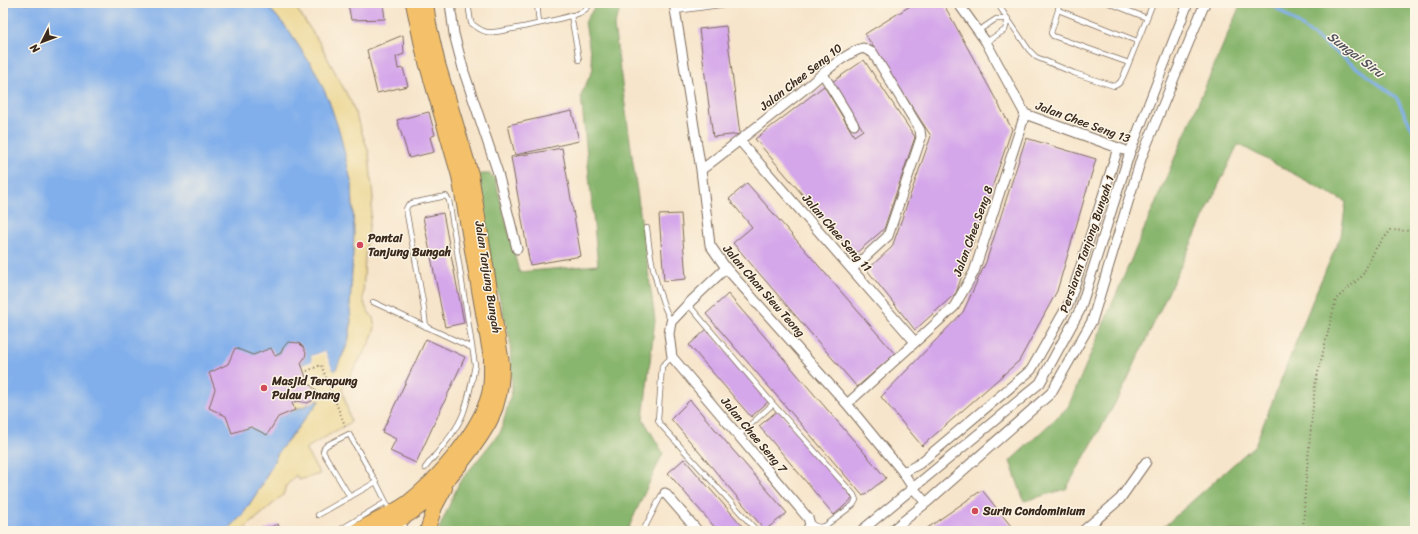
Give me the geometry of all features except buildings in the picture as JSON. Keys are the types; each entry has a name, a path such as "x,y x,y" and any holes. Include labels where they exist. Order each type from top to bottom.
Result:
{"main road":[{"name":"Jalan Tanjung Bungah","path":"391,519 406,503 422,490 446,465 464,443 478,420 488,396 492,374 491,358 459,219 459,176 424,55 413,3"},
{"name":"Jalan Tanjung Bungah","path":"391,519 422,505 454,472 488,426 494,413 501,390 502,363 471,174 438,64 426,3"},
{"path":"427,531 435,507 454,472"},
{"path":"356,531 391,519"}],"street":[{"path":"450,3 454,34 464,72 498,173 516,249"},
{"name":"Jalan Chee Seng 13","path":"958,3 986,42 1025,114 1142,156"},
{"name":"Persiaran Tanjong Bungah 1","path":"861,531 1040,383 1080,310 1130,152 1188,3"},
{"name":"Persiaran Tanjong Bungah 1","path":"891,531 926,503 1051,393 1092,321 1142,156 1205,3"},
{"name":"Jalan Chan Siew Teong","path":"675,7 701,170 710,245 726,268 847,404 902,471 913,488 926,503"},
{"name":"Jalan Chee Seng 10","path":"701,170 823,74 855,51 864,48 873,54 920,130 921,138 888,236 852,268"},
{"path":"823,74 854,125"},
{"name":"Jalan Chee Seng 8","path":"847,404 954,307 974,272 1025,114"},
{"name":"Jalan Chee Seng 11","path":"740,140 915,342"},
{"name":"Persiaran Tanjong Bungah 1","path":"902,471 908,470 919,464 1031,370 1068,303 1118,148"},
{"path":"672,357 669,334 671,322 726,268"},
{"name":"Jalan Chee Seng 7","path":"672,357 808,518 808,527"},
{"path":"1083,531 1120,499 1146,462"},
{"path":"919,464 928,475"},
{"path":"665,493 698,531"}],"lane":[{"path":"468,3 470,23 479,30 488,33 523,27 571,15 583,11 591,3"},
{"path":"537,3 539,23"},
{"path":"997,3 1029,50 1036,57 1074,73 1114,86 1118,85 1129,63 1153,3"},
{"path":"1059,3 1051,29 1053,36 1129,63"},
{"path":"1109,3 1147,18"},
{"path":"675,7 727,4"},
{"path":"1058,10 1137,41"},
{"path":"571,15 579,60"},
{"path":"978,31 996,19 1008,19"},
{"path":"986,42 1005,30 1008,19"},
{"path":"425,468 448,438 462,415 471,389 476,365 472,348 459,219 446,196 412,203 408,205 406,209 423,302 426,327"},
{"path":"647,228 653,267 664,307 671,322"},
{"path":"373,302 472,348"},
{"path":"688,304 773,404 854,495 856,500 853,504 825,526 808,527"},
{"path":"672,357 662,366 658,420 757,531"},
{"path":"739,435 773,404"},
{"path":"338,531 391,519 376,482 349,434 327,445 323,452 350,497"},
{"path":"318,515 376,482"},
{"path":"643,531 661,496 665,493"}],"path":[{"path":"1303,531 1305,490 1315,385 1336,299 1362,276 1376,248 1391,230 1410,231 1415,225"},
{"path":"307,371 321,365 349,434"}],"green space":[{"path":"597,3 623,3 614,26 655,320 643,419 663,453 627,531 438,531 459,483 501,431 512,390 510,340 486,245 478,176 482,174 490,174 495,179 519,272 598,265 581,95 593,69 585,22"},
{"path":"1241,3 1415,3 1415,531 1159,531 1255,445 1316,292 1341,236 1346,202 1238,144 1122,391 1066,489 1024,501 1010,461 1068,407"}],"sand":[{"name":"Pantai Tanjung Bungah","path":"265,3 293,3 319,42 352,104 369,153 373,199 365,256 363,298 366,308 373,318 375,328 370,342 342,389 351,422 305,449 320,474 299,480 296,475 286,486 283,495 242,531 227,531 243,514 262,485 279,451 319,401 295,409 278,417 215,389 325,351 342,357 348,343 351,325 350,306 354,234 352,185 316,72 286,27"}],"water":[{"path":"3,3 265,3 286,27 316,72 329,101 340,133 352,185 354,234 350,306 351,325 348,343 335,371 332,368 325,351 311,356 312,361 302,365 301,363 304,360 283,348 281,353 275,356 278,417 320,400 279,451 262,485 243,514 227,531 3,531"}],"pier":[{"name":"Masjid Terapung Pulau Pinang","path":"288,342 299,343 303,347 306,353 301,363 302,365 312,361 311,356 325,351 332,368 330,369 324,354 313,358 313,363 301,367 276,415 294,407 295,410 278,417 267,435 251,427 232,433 225,416 209,408 215,389 235,348 253,355 271,348 276,356 281,353"}],"waterway":[{"name":"Sungai Siru","path":"1270,3 1396,97 1415,134"},
{"name":"Sungai Siru","path":"1415,455 1412,493 1415,513"}],"place":[{"name":"Pantai Tanjung Bungah","path":"360,245"},
{"name":"Masjid Terapung Pulau Pinang","path":"264,388"},
{"name":"Surin Condominium","path":"975,511"}]}
